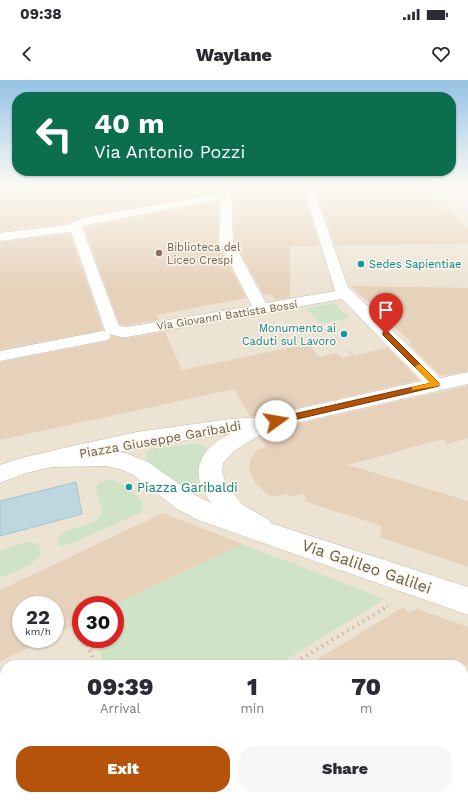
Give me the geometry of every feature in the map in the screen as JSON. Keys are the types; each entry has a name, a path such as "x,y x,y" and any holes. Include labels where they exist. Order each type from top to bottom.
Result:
{"street":[{"path":"0,237 76,226 99,221"},
{"path":"226,221 226,242 261,308"},
{"path":"319,221 340,286 345,294 436,384"},
{"path":"76,226 106,332"},
{"name":"Via Giovanni Battista Bossi","path":"0,356 106,332 127,332 261,308 292,305 345,294"},
{"path":"262,424 468,378"},
{"name":"Piazza Giuseppe Garibaldi","path":"7,470 137,440 230,426 262,424"},
{"name":"Piazza Giuseppe Garibaldi","path":"262,424 224,448 213,459 210,467 214,484 225,502 240,516 266,532"},
{"name":"Piazza Giuseppe Garibaldi","path":"52,459 106,458 125,461 140,468 195,508 266,532"},
{"name":"Via Galileo Galilei","path":"266,532 468,601"}],"path":[{"path":"350,352 353,356"},
{"path":"299,660 393,603"},
{"path":"89,648 94,660"}],"shaded area":[{"path":"0,221 468,221 468,660 0,660"}],"green space":[{"path":"334,303 349,318 321,324 306,308"},
{"path":"196,443 205,446 207,451 199,467 197,485 192,487 186,487 173,481 149,463 147,458 147,452 150,449"},
{"path":"110,479 134,493 142,501 143,509 140,513 70,544 61,546 58,539 64,532 98,520 102,512 96,487 100,482"},
{"path":"27,542 35,543 39,546 40,553 38,558 26,567 0,578 0,550"},
{"path":"242,544 385,599 285,660 103,660 98,648 124,648 124,600"}],"water":[{"path":"76,482 82,514 0,536 0,501"}],"building":[{"path":"0,221 75,221 69,223 0,231"},
{"path":"121,221 218,221 218,243 246,298 157,315 159,320 120,325 84,228"},
{"path":"234,221 312,221 319,246 290,246 290,297 275,300 271,294 264,295 234,242"},
{"path":"327,221 459,221 468,228 468,244 335,245"},
{"path":"70,234 103,330 0,349 0,242"},
{"path":"351,286 468,288 468,371 441,376 409,344 412,343"},
{"path":"165,332 182,370 308,344 319,357 337,353 342,358 388,348 419,380 262,416 250,416 234,389 0,440 0,362 108,341 112,336 127,338"},
{"path":"468,386 468,438 447,444 443,439 348,465 468,501 468,567 380,537 382,526 307,502 303,493 289,497 287,493 274,497 269,495 256,484 249,471 250,460 257,450 266,447 261,436 271,430"},
{"path":"163,513 242,544 124,600 124,596 72,596 72,626 64,630 64,596 12,596 12,648 27,648 4,660 0,660 0,590"},
{"path":"403,607 409,613 417,609 468,627 468,660 316,660"}],"slow traffic":[{"path":"415,389 436,384 419,367"}],"place":[{"name":"Biblioteca del Liceo Crespi","path":"159,253"},
{"name":"Sedes Sapientiae","path":"361,264"},
{"name":"Monumento ai Caduti sul Lavoro","path":"344,334"},
{"name":"Piazza Garibaldi","path":"129,487"}],"route":[{"path":"276,421 436,384 386,334"}]}
